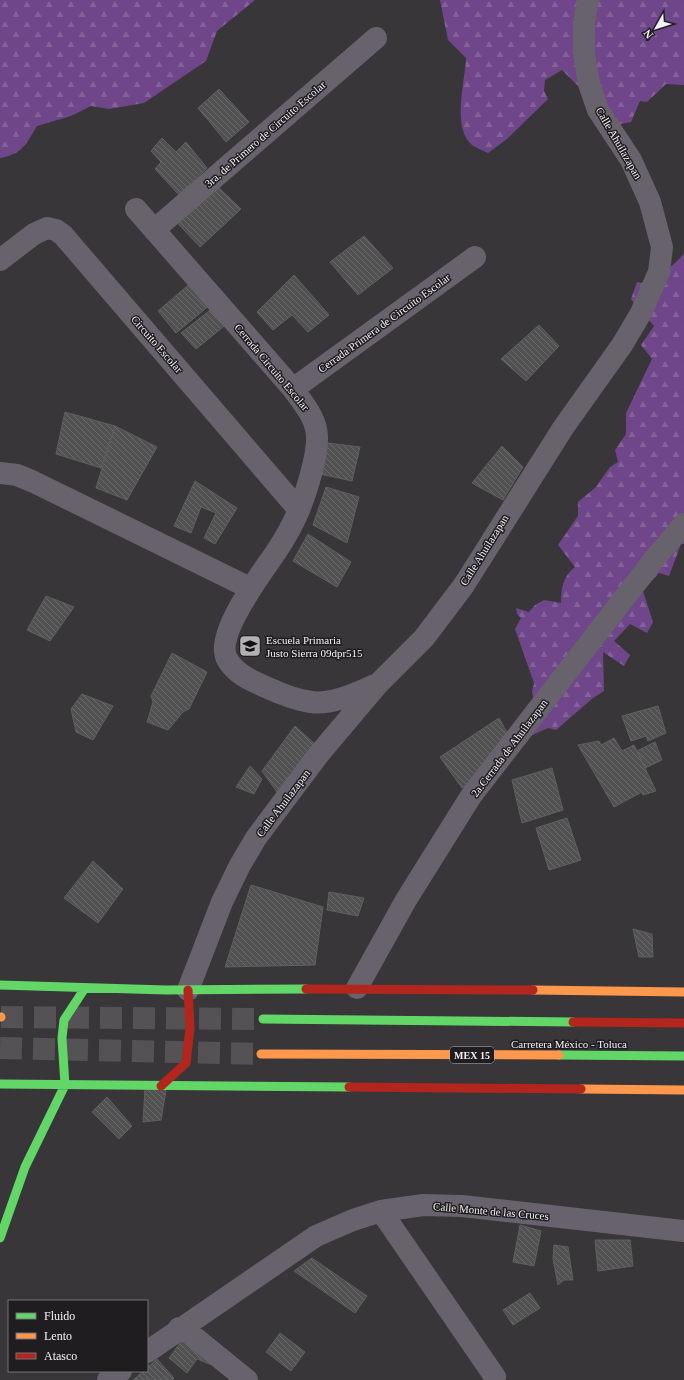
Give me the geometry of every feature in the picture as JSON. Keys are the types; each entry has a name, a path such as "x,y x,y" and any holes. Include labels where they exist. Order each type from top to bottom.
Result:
{"street":[{"name":"Calle Ahuilazapan","path":"188,990 222,902 240,865 256,838 319,754 378,684 424,638 464,584 559,434 622,345 641,313 659,272 662,247 650,202 631,160 598,110 589,84 584,52 584,24 588,0"},
{"name":"3ra. de Primero de Circuito Escolar","path":"154,230 376,38"},
{"name":"Cerrada Circuito Escolar","path":"136,209 292,389 310,412 318,436 311,470 299,510 276,552 250,588 230,628 224,646 227,658 235,669 246,678 274,691 312,703 337,700 378,684"},
{"name":"Circuito Escolar","path":"0,260 34,234 47,228 56,230 63,235 299,510"},
{"name":"Cerrada Primera de Circuito Escolar","path":"292,389 475,258"},
{"path":"0,473 17,474 250,588"},
{"name":"2a.Cerrada de Ahuilazapan","path":"357,988 406,900 471,796 656,557 684,524"},
{"path":"0,985 188,990 357,988 684,992"},
{"path":"0,1238 24,1167 65,1085 62,1038 64,1020 85,988"},
{"path":"162,1086 186,1063 190,1028 188,990"},
{"name":"Carretera México - Toluca","path":"263,1019 684,1023"},
{"name":"Carretera México - Toluca","path":"261,1054 684,1056"},
{"path":"0,1084 684,1090"},
{"name":"Calle Monte de las Cruces","path":"148,1351 179,1328 316,1236 353,1220 381,1211 423,1205 462,1206 684,1231"},
{"path":"381,1211 495,1378"},
{"path":"179,1328 188,1332 247,1380"},
{"path":"108,1380 120,1372"}],"green space":[{"path":"0,0 255,0 217,31 206,61 144,103 109,109 91,106 71,116 37,126 27,143 19,151 0,158"},
{"path":"440,0 684,0 684,85 666,84 647,102 640,101 631,122 598,128 583,91 562,70 545,80 544,91 548,99 507,139 488,153 475,147 465,136 462,126 461,103 466,58 448,40"},
{"path":"684,253 684,544 681,544 669,576 659,573 643,591 653,622 647,633 630,624 614,641 630,655 624,666 603,652 604,691 593,698 556,730 548,728 528,737 535,705 532,692 534,683 515,629 521,618 517,614 516,608 529,612 535,605 544,600 561,603 565,578 575,567 558,545 578,516 578,502 596,487 610,467 618,462 615,450 626,434 626,413 652,359 641,345 654,326 631,299 637,282 649,284 677,261"}],"building":[{"path":"219,89 249,122 226,142 198,108"},
{"path":"162,138 176,152 186,142 207,168 179,195 155,169 161,162 151,151"},
{"path":"214,183 241,209 200,247 171,216"},
{"path":"364,236 393,268 358,295 330,262"},
{"path":"294,275 329,315 308,332 292,315 273,330 257,312"},
{"path":"193,281 211,304 176,333 158,311"},
{"path":"218,304 229,322 196,349 181,333"},
{"path":"539,325 559,346 526,381 501,359"},
{"path":"65,412 115,426 101,468 56,454"},
{"path":"115,426 157,447 127,500 96,488"},
{"path":"328,443 360,447 352,481 320,474"},
{"path":"502,446 523,467 503,500 472,483"},
{"path":"195,481 237,508 215,544 204,538 216,513 201,507 191,533 174,526"},
{"path":"326,487 359,497 347,543 313,525"},
{"path":"308,534 351,562 337,587 293,561"},
{"path":"46,596 74,607 50,641 27,630"},
{"path":"172,653 207,672 189,709 183,712 168,730 147,722 153,702 151,696"},
{"path":"82,694 113,706 93,740 76,732 71,709"},
{"path":"658,706 666,733 648,741 646,736 631,741 622,716"},
{"path":"499,718 516,749 462,788 440,757"},
{"path":"295,726 316,745 277,792 262,771"},
{"path":"614,738 622,751 634,745 656,791 643,795 642,792 614,807 578,745 599,741 601,745"},
{"path":"655,742 662,760 645,768 637,751"},
{"path":"250,766 262,779 254,794 236,787"},
{"path":"552,768 563,810 522,823 512,780"},
{"path":"567,818 581,860 549,870 536,828"},
{"path":"93,861 123,889 98,923 64,898"},
{"path":"251,885 323,907 315,965 225,967"},
{"path":"329,892 364,898 358,916 327,910"},
{"path":"633,929 652,934 653,957 639,957"},
{"path":"145,1088 166,1090 161,1120 143,1122"},
{"path":"107,1097 132,1126 119,1139 92,1112"},
{"path":"520,1225 541,1231 534,1266 513,1262"},
{"path":"595,1240 630,1240 633,1266 598,1271"},
{"path":"554,1245 568,1247 573,1280 564,1280 558,1285 553,1259"},
{"path":"312,1258 367,1296 355,1313 294,1271"},
{"path":"530,1293 540,1308 513,1325 503,1310"},
{"path":"188,1332 212,1365 197,1359 187,1373 169,1358"},
{"path":"280,1333 305,1352 291,1371 266,1352"},
{"path":"157,1359 174,1378 172,1380 133,1380 143,1372 148,1372 148,1367"}],"tunnel":[{"path":"1,1017 263,1019"},
{"path":"0,1048 261,1054"}],"traffic: fast":[{"path":"0,985 166,990 306,989"},
{"path":"0,1238 25,1167 65,1085 62,1038 64,1020 85,988"},
{"path":"263,1019 573,1022"},
{"path":"559,1055 684,1056"},
{"path":"0,1084 349,1087"}],"traffic: slow":[{"path":"533,990 684,992"},
{"path":"261,1054 559,1055"},
{"path":"581,1089 684,1090"}],"traffic: jam":[{"path":"306,989 533,990"},
{"path":"161,1086 186,1063 190,1028 188,990"},
{"path":"573,1022 684,1023"},
{"path":"349,1087 581,1089"}],"place":[{"name":"Escuela Primaria Justo Sierra 09dpr515","path":"250,646"}]}
